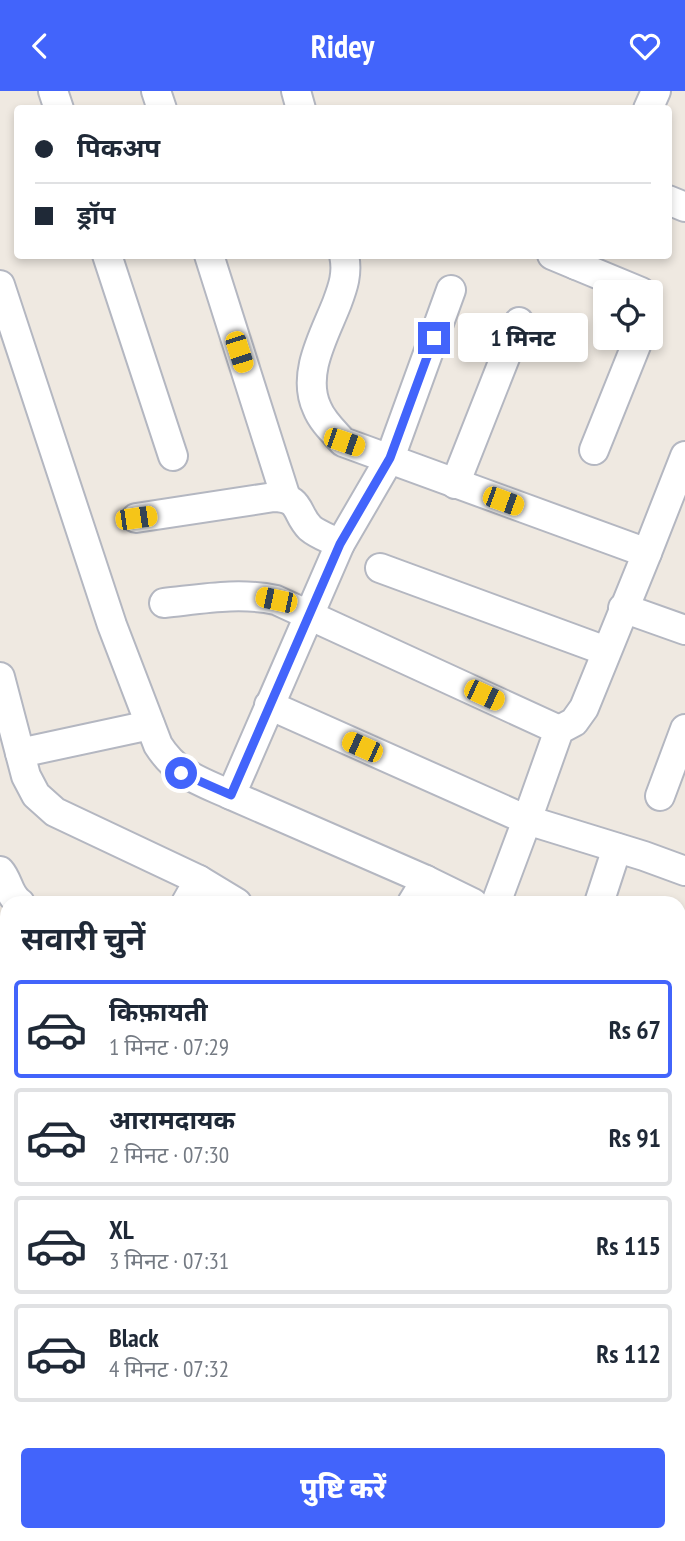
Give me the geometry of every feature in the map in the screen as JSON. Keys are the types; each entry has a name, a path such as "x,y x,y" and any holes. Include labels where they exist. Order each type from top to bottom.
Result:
{"street":[{"path":"108,259 173,456"},
{"path":"210,259 286,498"},
{"path":"345,259 344,287 313,367 312,390 316,407 344,442 647,553"},
{"path":"569,259 615,280"},
{"path":"0,285 113,625 150,725 167,760 181,773 231,795 419,891 442,896"},
{"path":"231,795 340,544 390,458 451,290"},
{"path":"455,484 519,322"},
{"path":"594,450 634,350"},
{"path":"499,896 559,730 573,722 584,708 647,553 674,512 685,456"},
{"path":"136,518 274,497 286,498 293,502 313,531 340,544"},
{"path":"380,568 606,651"},
{"path":"164,603 238,595 276,600 559,730"},
{"path":"623,608 685,630"},
{"path":"0,677 26,776 36,795 55,812 192,891 211,896"},
{"path":"269,705 527,820 685,871"},
{"path":"20,753 150,725"},
{"path":"660,796 685,729"},
{"path":"601,896 617,848"},
{"path":"0,871 13,896"}],"route":[{"path":"181,773 231,795 340,544 390,458 434,338"}]}
